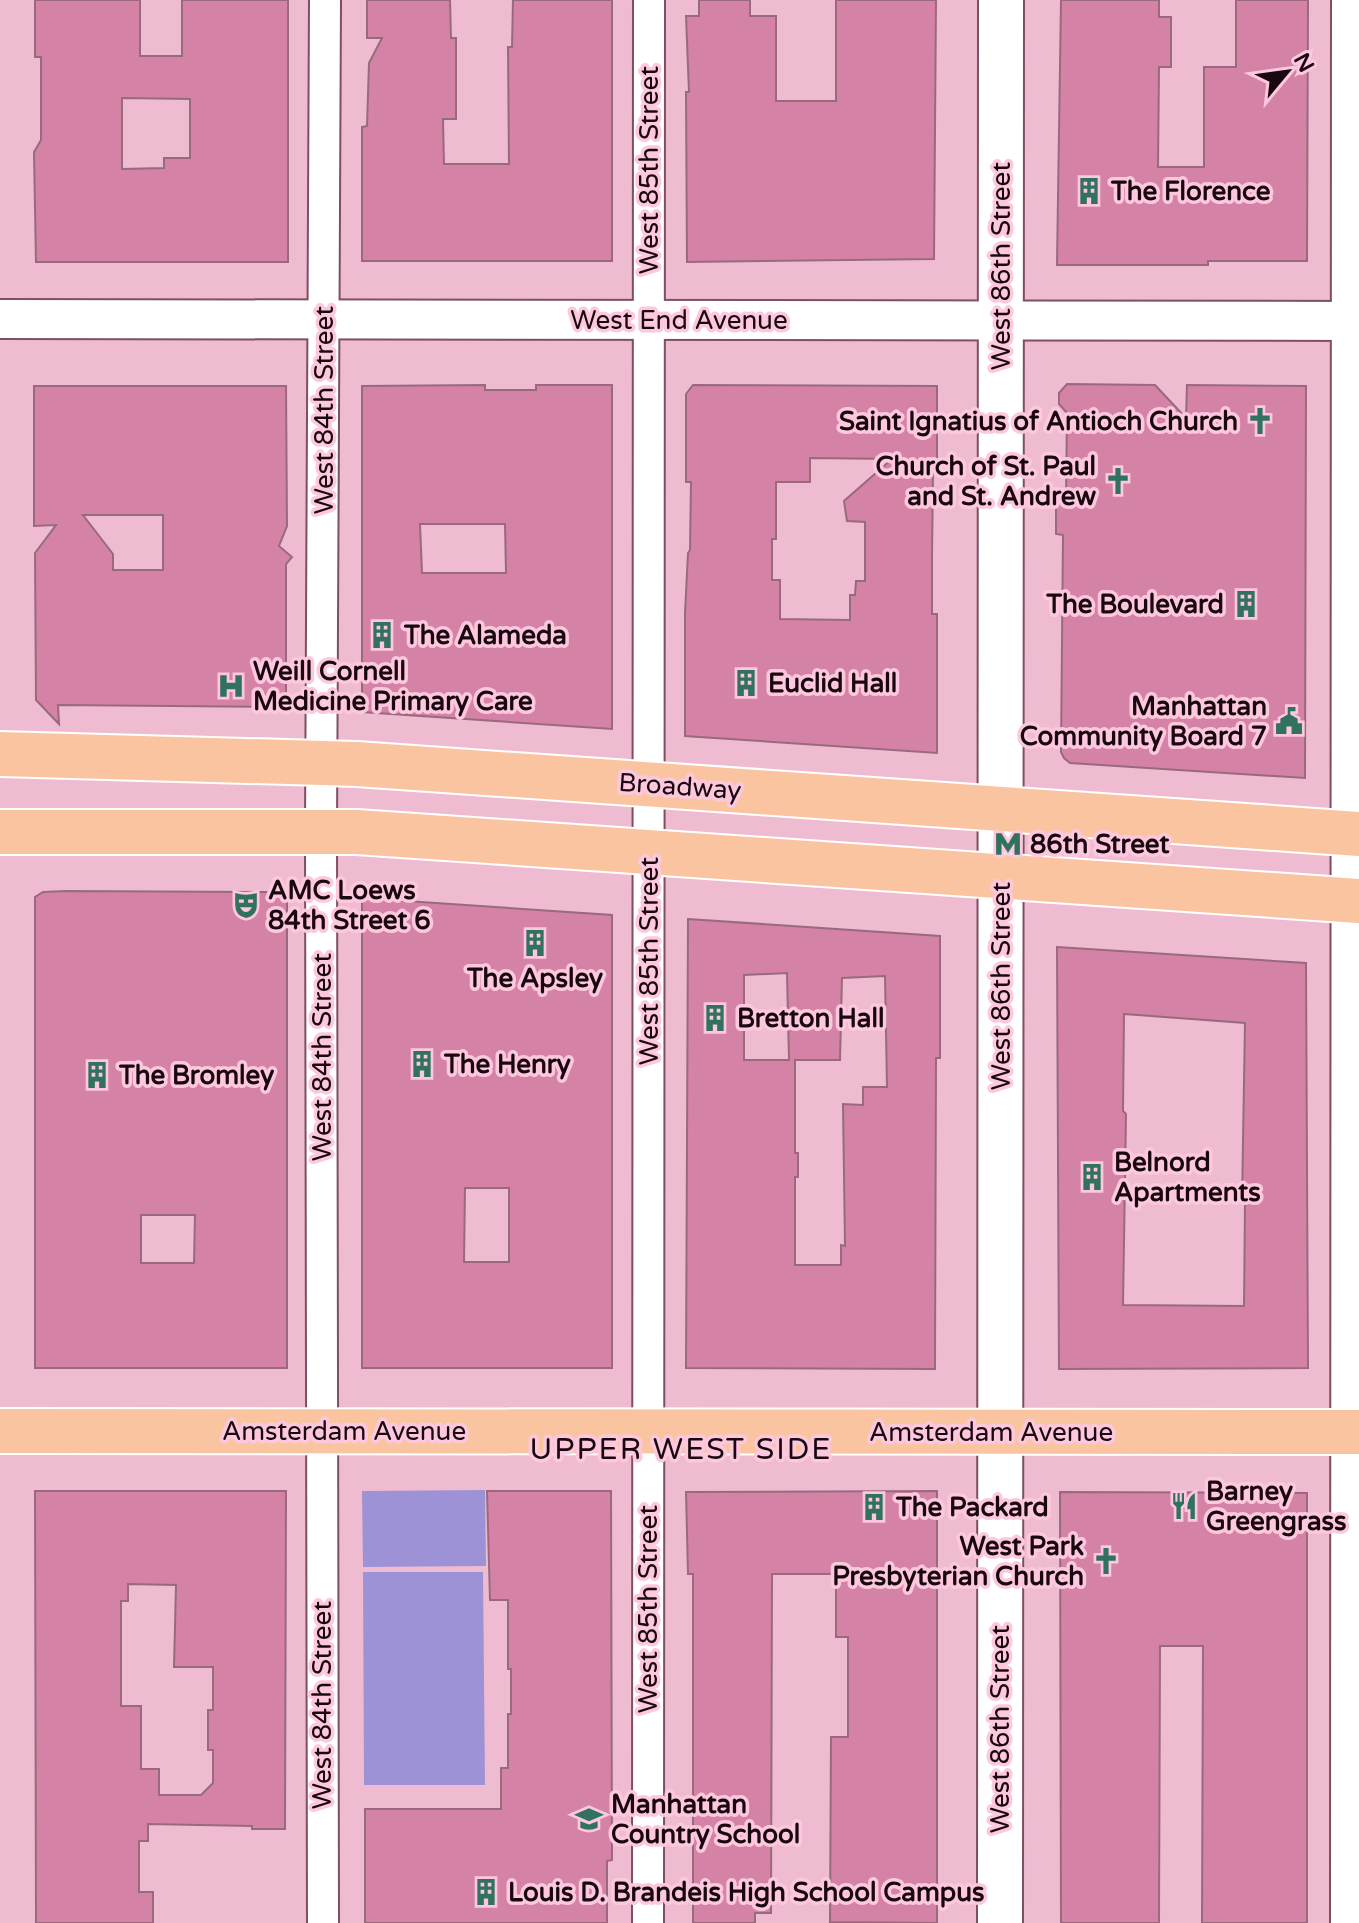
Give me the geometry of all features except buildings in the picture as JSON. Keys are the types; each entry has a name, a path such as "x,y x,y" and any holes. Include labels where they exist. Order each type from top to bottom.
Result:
{"main road":[{"name":"West 86th Street","path":"1000,1923 1001,0"},
{"name":"Broadway","path":"0,754 322,762 1352,834"},
{"path":"0,832 321,832 649,851 1352,901"},
{"name":"Amsterdam Avenue","path":"0,1431 1352,1432"}],"street":[{"name":"West 84th Street","path":"323,1923 321,832 325,0"},
{"name":"West 85th Street","path":"648,1923 649,0"},
{"path":"1346,1923 1352,1432 1352,321 1347,0"},
{"name":"West End Avenue","path":"0,319 1352,321"}],"shaded area":[{"path":"485,1490 486,1566 363,1567 362,1491"},
{"path":"363,1572 483,1572 485,1785 364,1785"}],"place":[{"name":"The Florence","path":"1089,191"},
{"name":"Saint Ignatius of Antioch Church","path":"1260,421"},
{"name":"Church of St. Paul and St. Andrew","path":"1118,481"},
{"name":"The Boulevard","path":"1246,604"},
{"name":"The Alameda","path":"382,635"},
{"name":"Euclid Hall","path":"746,683"},
{"name":"Weill Cornell Medicine Primary Care","path":"231,686"},
{"name":"Manhattan Community Board 7","path":"1289,721"},
{"name":"86th Street","path":"1008,844"},
{"name":"AMC Loews 84th Street 6","path":"246,905"},
{"name":"The Apsley","path":"535,943"},
{"name":"Bretton Hall","path":"715,1018"},
{"name":"The Henry","path":"422,1064"},
{"name":"The Bromley","path":"97,1075"},
{"name":"Belnord Apartments","path":"1092,1177"},
{"name":"Barney Greengrass","path":"1184,1506"},
{"name":"The Packard","path":"874,1507"},
{"name":"West Park Presbyterian Church","path":"1106,1561"},
{"name":"Manhattan Country School","path":"589,1819"},
{"name":"Louis D. Brandeis High School Campus","path":"486,1892"}],"district":[{"name":"UPPER WEST SIDE","path":"681,1449"}]}
